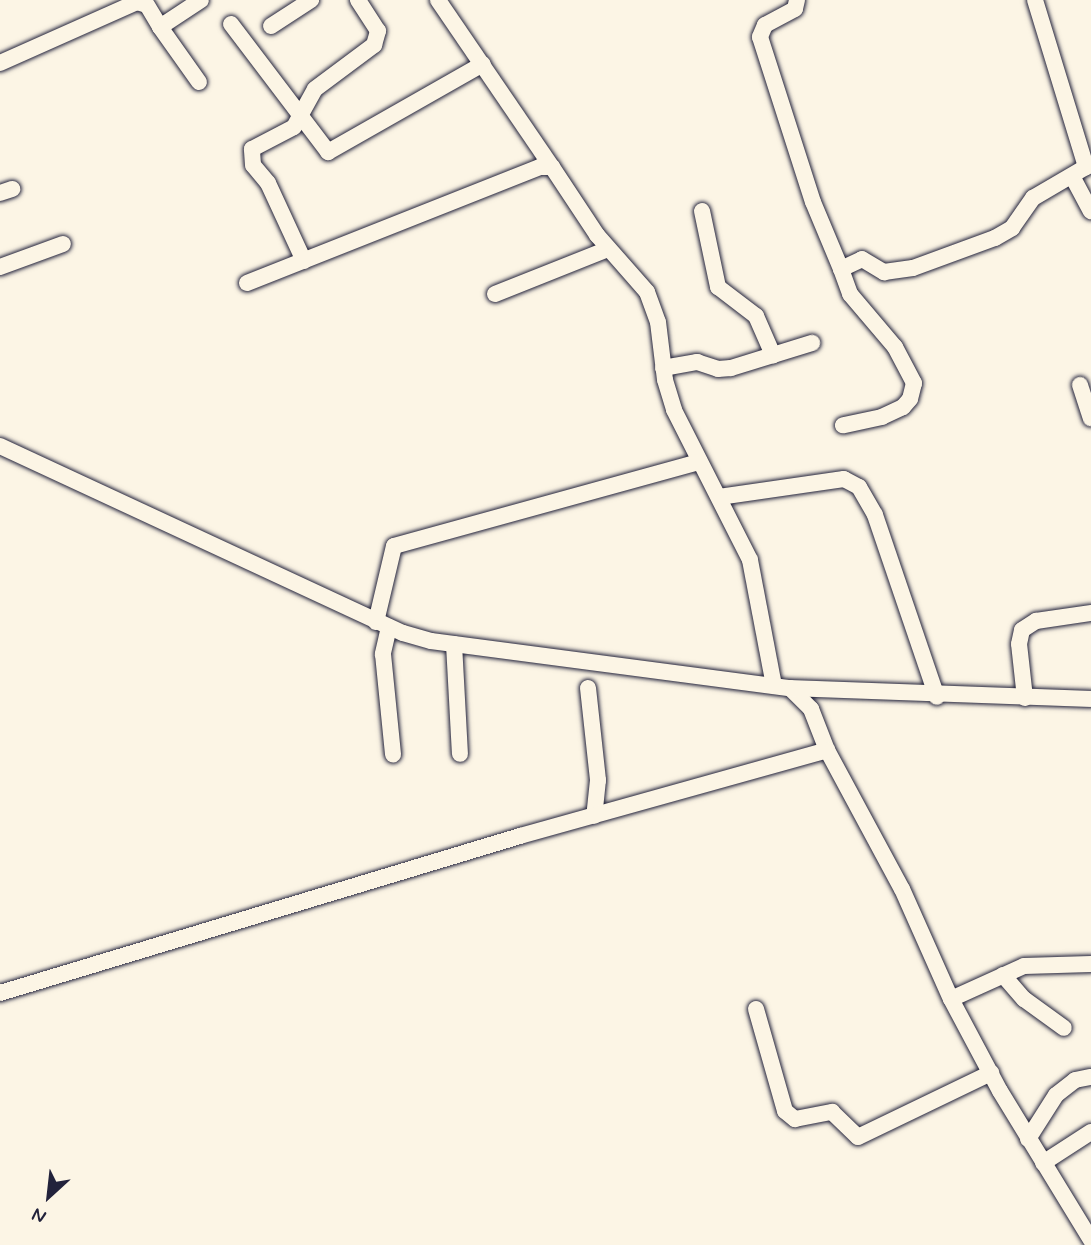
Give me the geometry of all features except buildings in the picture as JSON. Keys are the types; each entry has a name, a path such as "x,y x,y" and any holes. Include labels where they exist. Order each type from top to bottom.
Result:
{"street":[{"path":"160,27 201,0"},
{"path":"271,26 311,0"},
{"path":"304,261 278,201 250,156 257,144 284,133 300,120 315,89 378,38 358,0"},
{"path":"438,0 608,249 647,292 658,322 663,368 674,410 719,498 755,579 782,687 811,709 827,750 902,889 951,999 1028,1139 1091,1240"},
{"path":"797,0 795,9 765,25 760,37 813,202 850,293 895,347 914,383 910,399 903,407 882,417 843,425"},
{"path":"1035,0 1083,169 1091,211"},
{"path":"0,63 137,2 147,5 200,82"},
{"path":"231,24 322,149 331,151 483,64"},
{"path":"247,284 540,167 552,167"},
{"path":"841,269 862,259 884,272 902,270 995,238 1012,228 1033,198 1083,169"},
{"path":"702,211 718,287 756,316 773,355"},
{"path":"0,267 63,244"},
{"path":"495,294 608,249"},
{"path":"663,368 697,362 722,369 812,343"},
{"path":"1080,385 1091,418"},
{"path":"0,446 60,470 113,500 337,600 382,624 454,644 782,687 937,697 1091,699"},
{"path":"393,755 382,624 394,546 700,462"},
{"path":"719,498 741,491 844,479 859,487 875,515 937,697"},
{"path":"1025,698 1018,644 1022,630 1036,621 1091,613"},
{"path":"454,644 460,754"},
{"path":"588,688 598,780 594,816"},
{"path":"0,993 594,816 827,750"},
{"path":"951,999 1037,963 1091,964"},
{"path":"1003,975 1024,999 1064,1028"},
{"path":"756,1009 785,1111 795,1118 831,1111 858,1137 991,1073"},
{"path":"1028,1139 1056,1095 1074,1080 1091,1077"},
{"path":"1043,1163 1091,1132"}]}
